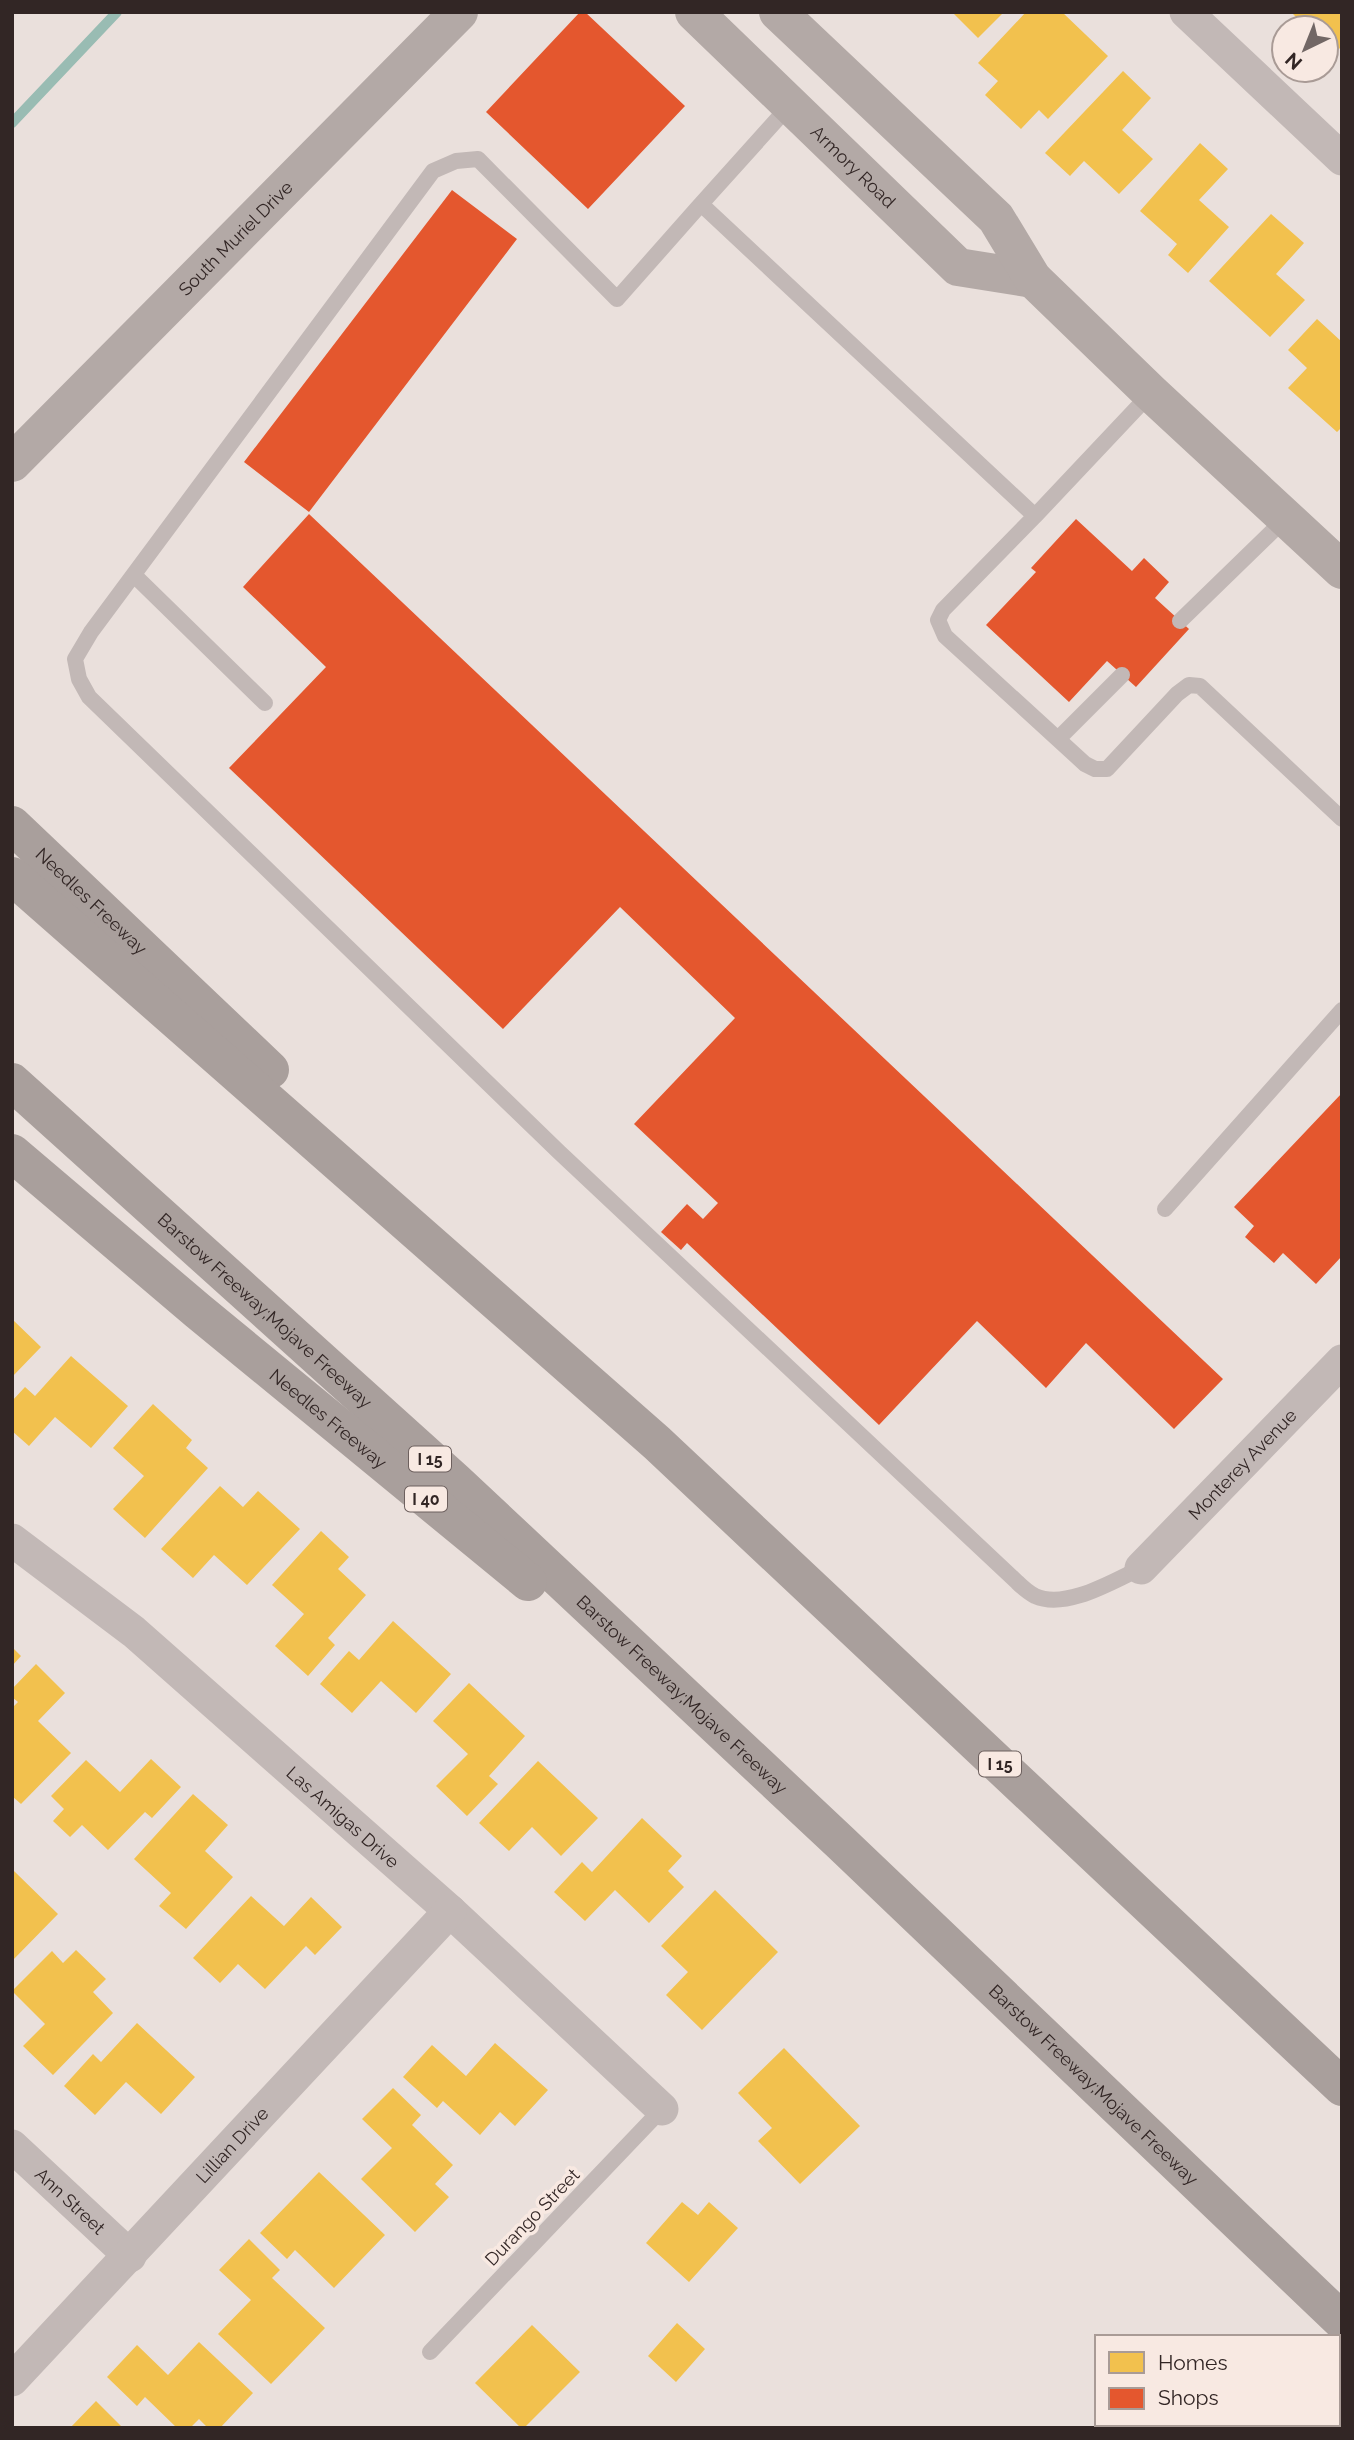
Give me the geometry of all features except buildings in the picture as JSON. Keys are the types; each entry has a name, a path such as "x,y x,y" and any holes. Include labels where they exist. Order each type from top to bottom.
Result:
{"highway":[{"name":"Needles Freeway","path":"12,825 657,1443"},
{"name":"I 15","path":"12,876 657,1443 1342,2087"},
{"name":"Barstow Freeway;Mojave Freeway","path":"12,1082 455,1481 841,1843 1342,2321"},
{"name":"Needles Freeway","path":"12,1153 198,1311 841,1843"}],"main road":[{"name":"South Muriel Drive","path":"12,463 459,12"},
{"name":"Armory Road","path":"694,12 958,267 1033,279"},
{"path":"778,12 996,218 1033,279 1342,570"}],"street":[{"path":"1186,12 1342,159"},
{"name":"Monterey Avenue","path":"1142,1568 1342,1361"},
{"name":"Las Amigas Drive","path":"12,1540 134,1632 450,1911 662,2109"},
{"name":"Lillian Drive","path":"12,2379 130,2256 450,1911"},
{"name":"Ann Street","path":"12,2146 130,2256"}],"lane":[{"path":"790,105 617,299 478,159 456,161 433,171 91,632 75,659 79,679 89,697 549,1142 1017,1582 1034,1596 1056,1600 1073,1598 1142,1568"},
{"path":"701,204 1035,516"},
{"path":"1151,393 943,610 938,620 945,636 1085,764 1095,769 1107,769 1177,694 1189,685 1200,686 1342,819"},
{"path":"1180,621 1287,517"},
{"path":"134,575 265,703"},
{"path":"1058,739 1122,675"},
{"path":"1166,1209 1342,1010"},
{"name":"Durango Street","path":"430,2352 662,2109"}],"waterway":[{"path":"12,123 117,12"}]}
